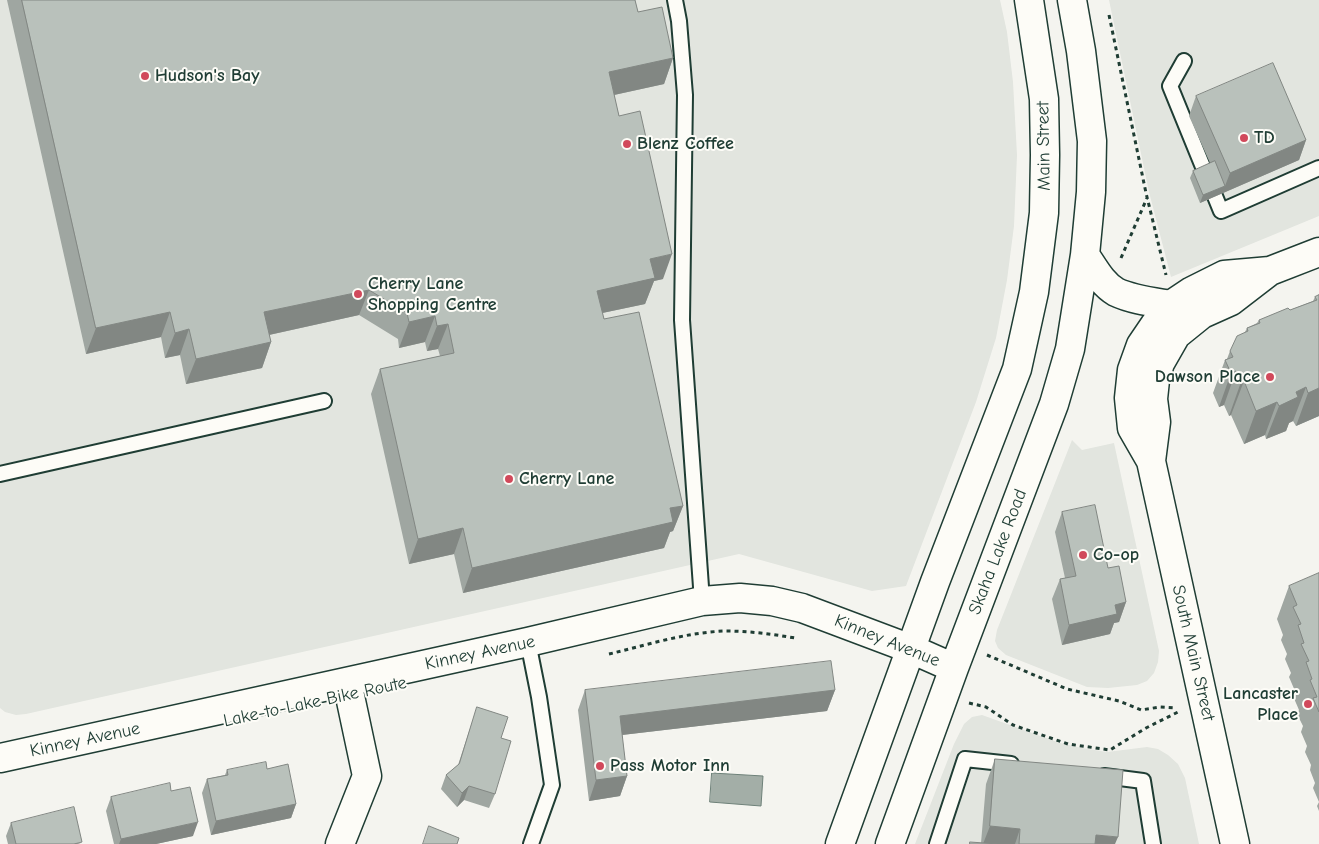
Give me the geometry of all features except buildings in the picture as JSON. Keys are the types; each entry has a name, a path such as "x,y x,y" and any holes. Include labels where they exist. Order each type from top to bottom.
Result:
{"main road":[{"name":"Main Street","path":"911,649 1017,369 1034,292 1044,213 1045,155 1044,99 1029,0"},
{"path":"1072,0 1081,51 1092,140 1091,192 1086,255 1099,276 1115,291 1141,300 1168,320 1192,291 1224,275 1270,271 1319,252"},
{"name":"Skaha Lake Road","path":"890,844 1054,404 1070,349 1086,255"},
{"name":"South Main Street","path":"1168,320 1141,345 1132,370 1129,398 1132,428 1150,462 1235,844"},
{"name":"Kinney Avenue","path":"0,758 528,642 702,601 740,598 772,601 802,608 911,649 954,668"},
{"path":"840,844 911,649"},
{"path":"340,844 367,776 347,682"}],"lane":[{"path":"676,0 686,95 682,320 702,601"},
{"path":"1184,61 1170,86 1221,210 1319,168"},
{"path":"0,474 324,401"},
{"path":"528,642 539,697 552,785 531,844"},
{"path":"937,844 964,758 1024,766"},
{"path":"1093,775 1143,781 1153,844"}],"path":[{"path":"1109,15 1168,284 1168,320"},
{"path":"1110,286 1148,198"},
{"path":"602,656 698,634 717,632 759,633 797,638"},
{"path":"944,696 986,707 1014,725 1068,744 1110,750 1146,728 1183,709"}],"shaded area":[{"path":"0,0 1000,0 1007,32 1013,82 1017,155 1014,226 1007,280 996,338 976,402 906,586 872,591 739,554 26,714 16,715 5,712 0,708"},
{"path":"1109,0 1319,0 1319,216 1171,277 1149,192"},
{"path":"1072,440 1082,450 1114,443 1159,651 1154,673 1147,681 1137,685 1108,688 1087,687 1006,655 998,648 995,641 997,630"},
{"path":"982,715 1060,743 1082,748 1107,752 1147,747 1158,749 1178,764 1185,778 1199,844 915,844 954,744 964,724 972,717"},
{"path":"712,773 763,776 761,806 710,802"}],"place":[{"name":"Hudson's Bay","path":"145,76"},
{"name":"TD","path":"1244,138"},
{"name":"Blenz Coffee","path":"627,144"},
{"name":"Cherry Lane Shopping Centre","path":"358,294"},
{"name":"Dawson Place","path":"1270,377"},
{"name":"Cherry Lane","path":"509,479"},
{"name":"Co-op","path":"1083,555"},
{"name":"Lancaster Place","path":"1308,704"},
{"name":"Pass Motor Inn","path":"600,766"}]}
